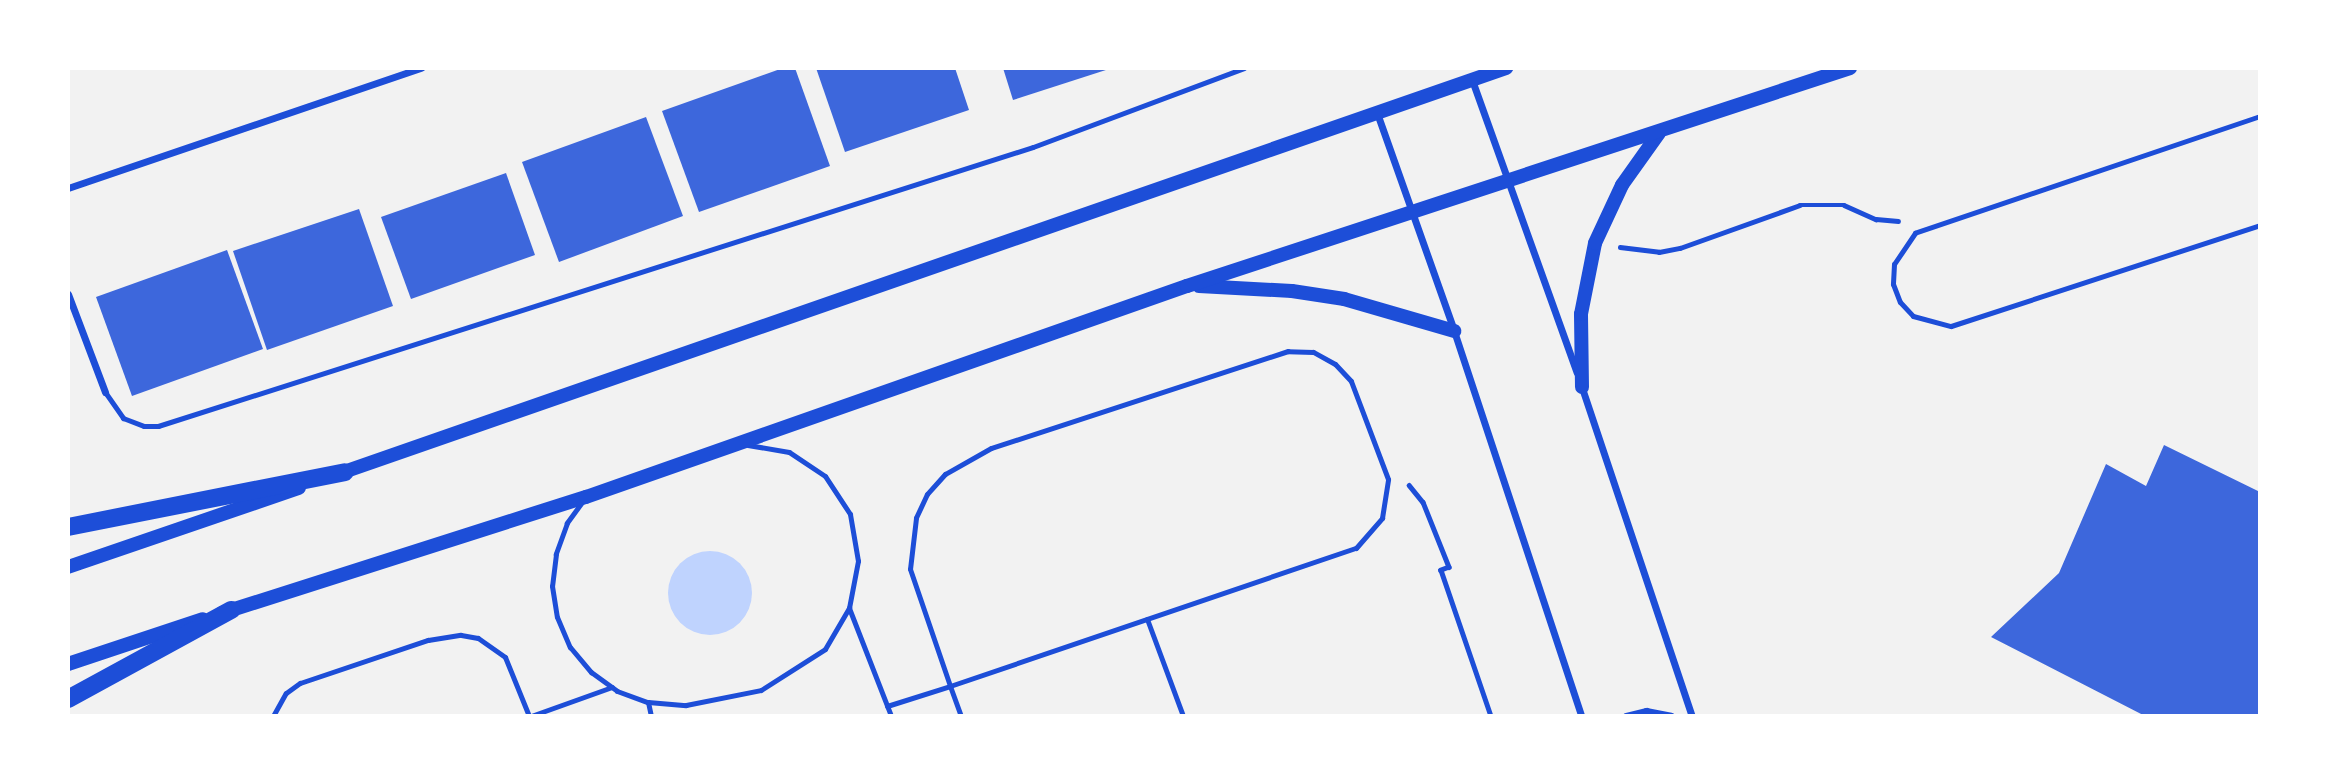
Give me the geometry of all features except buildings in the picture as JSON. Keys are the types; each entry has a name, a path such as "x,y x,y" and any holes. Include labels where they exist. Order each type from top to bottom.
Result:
{"main road":[{"path":"68,567 1506,68"},
{"path":"68,664 586,497 1187,286 1507,184 1850,68"},
{"path":"1582,387 1581,314 1595,243 1622,185 1659,133"},
{"path":"1187,286 1318,295 1454,331"},
{"path":"68,527 345,472"},
{"path":"68,699 231,610"}],"street":[{"path":"68,188 421,68"},
{"path":"1472,80 1507,184 1582,387 1692,716"},
{"path":"1377,113 1410,213 1454,331 1581,716"},
{"path":"68,294 105,392"},
{"path":"1626,716 1646,711 1671,716"}],"lane":[{"path":"105,392 122,418 144,426 158,426 1032,148 1244,68"},
{"path":"2260,117 1915,233 1901,247 1894,264 1893,284 1900,302 1913,316 1951,326 2260,225"},
{"path":"887,706 950,686 1356,548 1382,518 1388,499 1385,470 1351,381 1335,363 1312,352 1288,351 967,458 927,494 916,518 909,556 950,686 961,716"},
{"path":"586,497 563,533 552,586 557,617 570,647 591,672 612,687 648,702 686,705 761,690 825,649 849,608 856,585 856,538 839,493 808,462 789,453 756,446 724,447"},
{"path":"849,608 891,716"},
{"path":"1147,619 1183,716"},
{"path":"273,716 286,693 300,682 428,640 461,635 478,638 505,657 530,716 612,687"},
{"path":"648,702 651,716"}],"path":[{"path":"1595,243 1658,252 1800,205 1844,205 1876,219 1934,226"},
{"path":"1385,470 1417,492 1427,512 1448,566 1440,570 1491,716"}],"water":[{"path":"710,551 726,554 740,563 749,577 752,593 749,609 740,623 726,632 710,635 694,632 680,623 671,609 668,593 671,577 680,563 694,554"}]}
